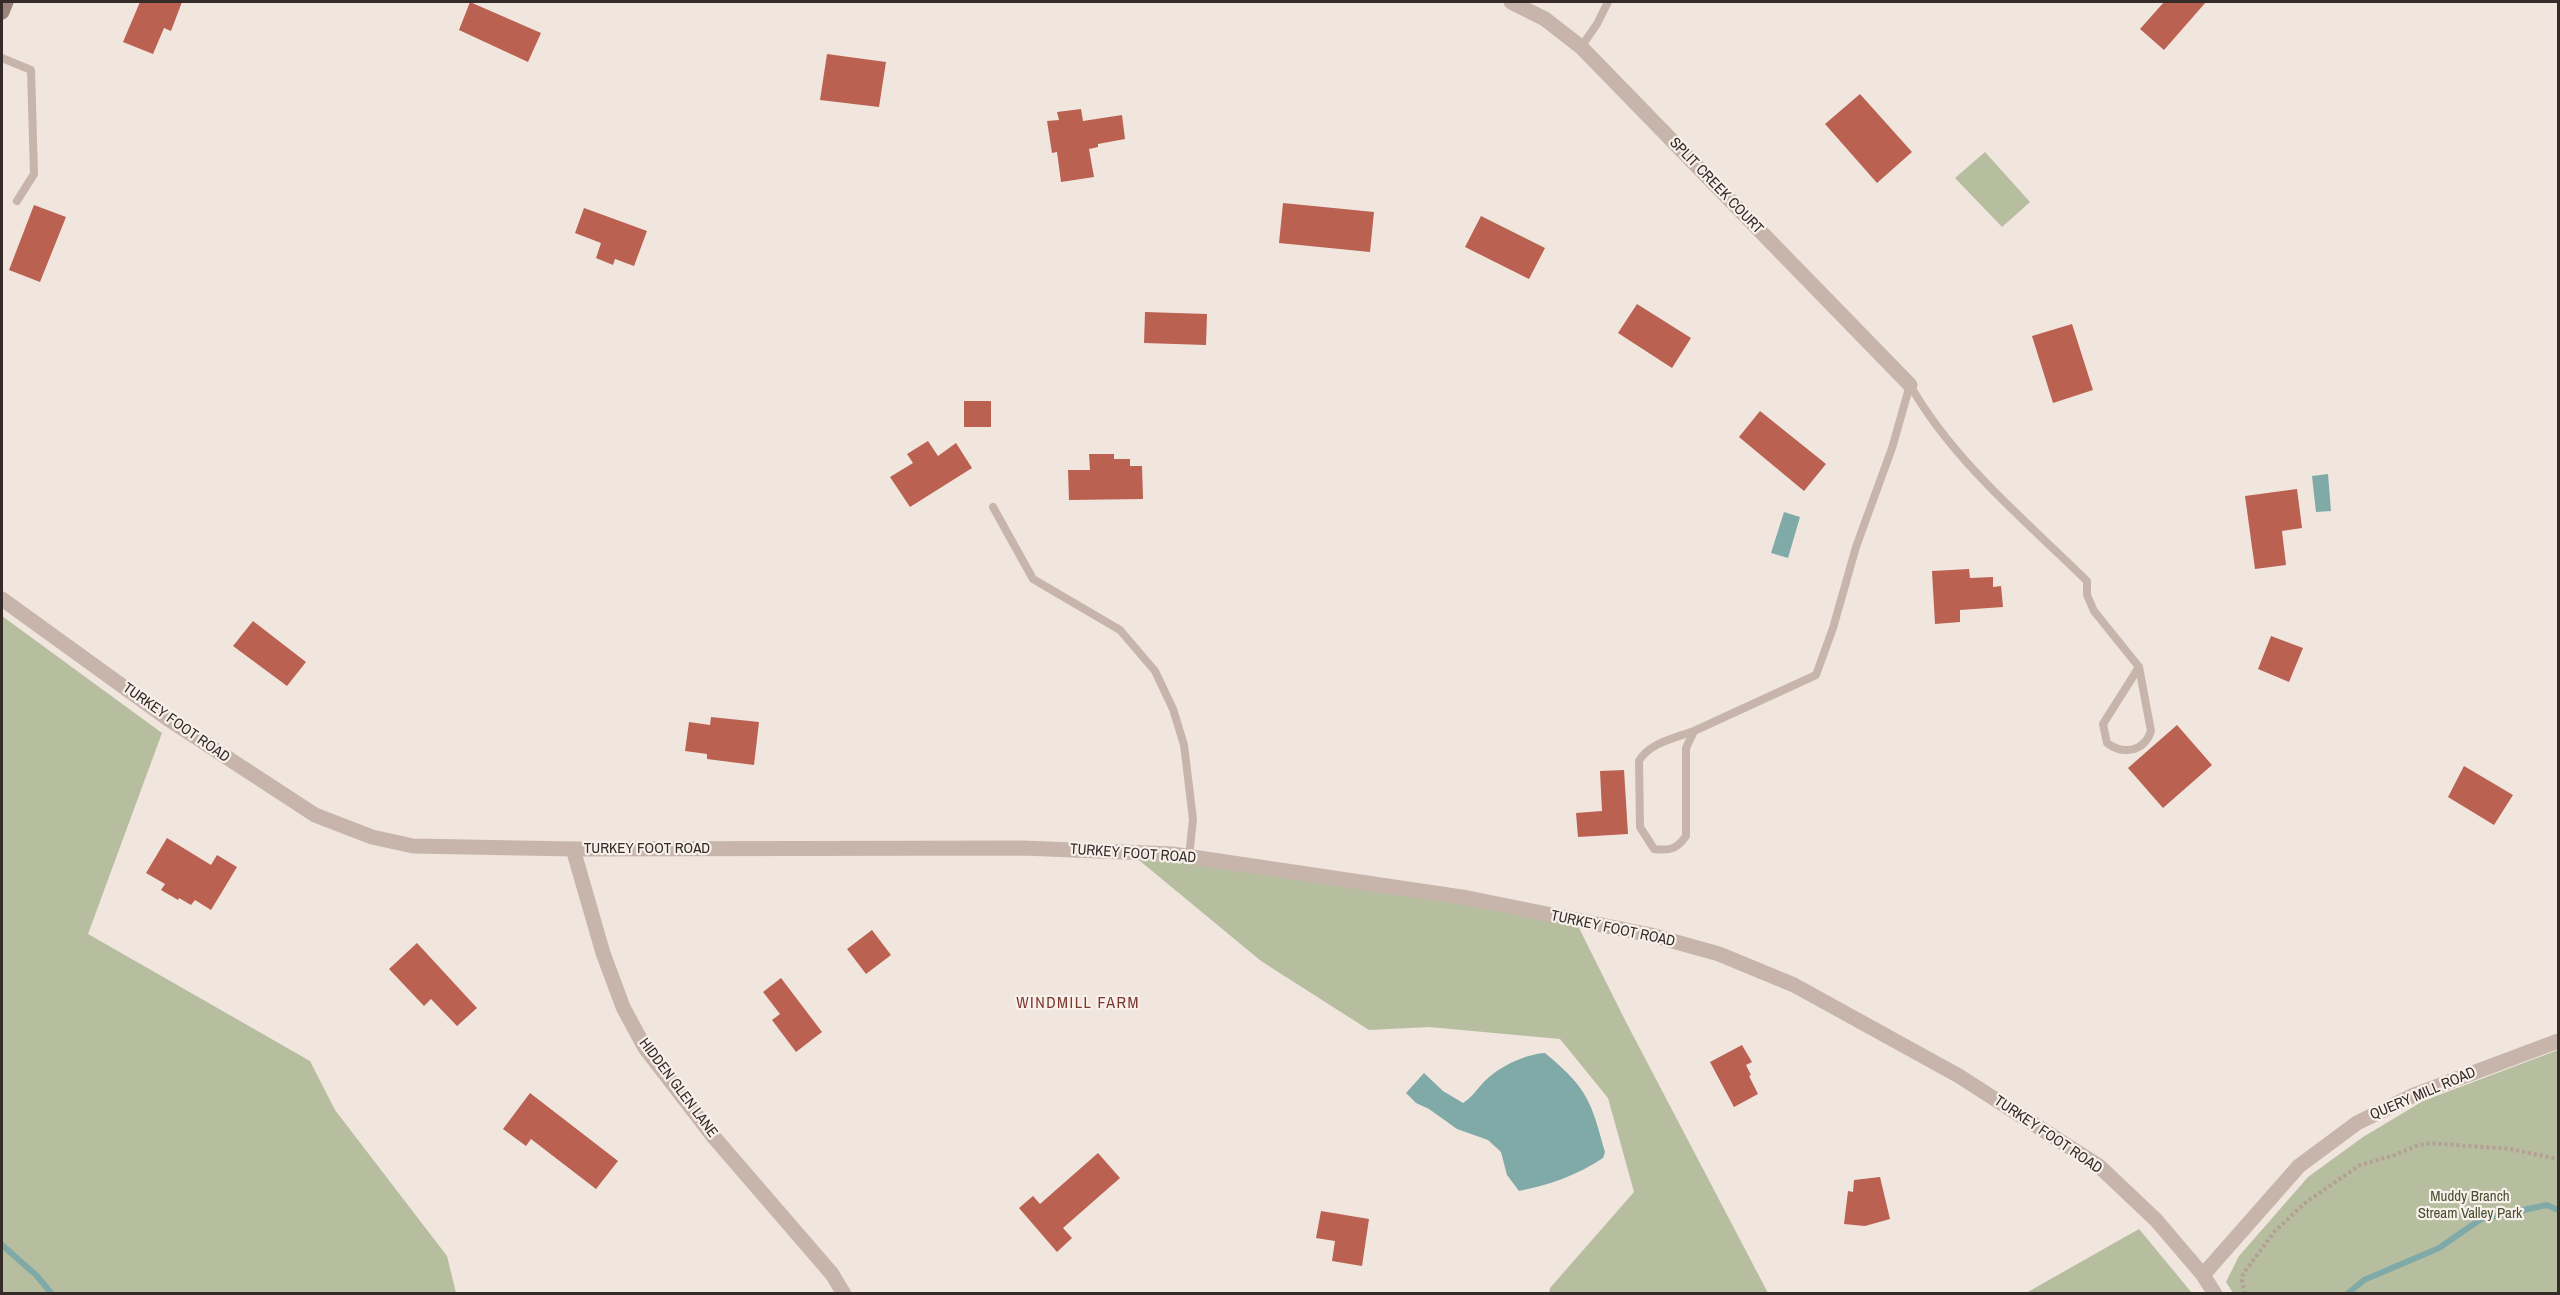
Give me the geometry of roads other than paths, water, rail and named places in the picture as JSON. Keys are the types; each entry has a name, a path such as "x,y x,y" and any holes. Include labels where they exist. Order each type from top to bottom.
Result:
{"main road":[{"path":"2,12 6,2"}],"street":[{"name":"SPLIT CREEK COURT","path":"1511,2 1545,19 1581,47 1910,385"},
{"name":"TURKEY FOOT ROAD","path":"2,599 168,719 315,815 372,837 413,846 573,849 1022,848 1128,851 1189,857 1468,898 1651,935 1719,954 1794,985 1959,1076 2099,1166 2156,1220 2203,1275 2215,1293"},
{"name":"HIDDEN GLEN LANE","path":"573,849 603,953 623,1007 645,1048 712,1135 832,1274 844,1293"},
{"name":"QUERY MILL ROAD","path":"2203,1275 2299,1166 2356,1123 2414,1095 2559,1041"}],"lane":[{"path":"1581,47 1598,24 1608,2"},
{"path":"2,58 31,70 34,174 16,201"},
{"path":"1910,385 1928,417 1963,459 2087,581 2087,595 2094,611 2139,667 2151,731 2148,741 2131,751 2117,750 2107,743 2103,724 2139,667"},
{"path":"1694,731 1686,748 1686,836 1679,846 1668,851 1654,849 1640,827 1639,762 1644,753 1661,743 1694,731 1816,675 1833,628 1856,547 1892,448 1910,385"},
{"path":"993,507 1033,579 1120,630 1155,671 1173,709 1184,745 1192,819 1189,857"}],"water":[{"path":"2328,474 2331,511 2316,512 2312,476"},
{"path":"1784,512 1800,517 1788,558 1771,553"},
{"path":"1545,1053 1570,1076 1586,1096 1605,1152 1603,1158 1584,1169 1541,1186 1519,1191 1507,1175 1501,1152 1488,1140 1457,1129 1429,1109 1416,1103 1406,1093 1424,1073 1443,1091 1463,1103 1499,1070 1522,1058"}],"waterway":[{"path":"2347,1294 2364,1280 2439,1248 2481,1219 2547,1205 2558,1210"},
{"path":"2,1245 36,1275 52,1294"}],"district":[{"name":"WINDMILL FARM","path":"1078,1004"}],"park label":[{"name":"Muddy Branch Stream Valley Park","path":"2470,1206"}]}
